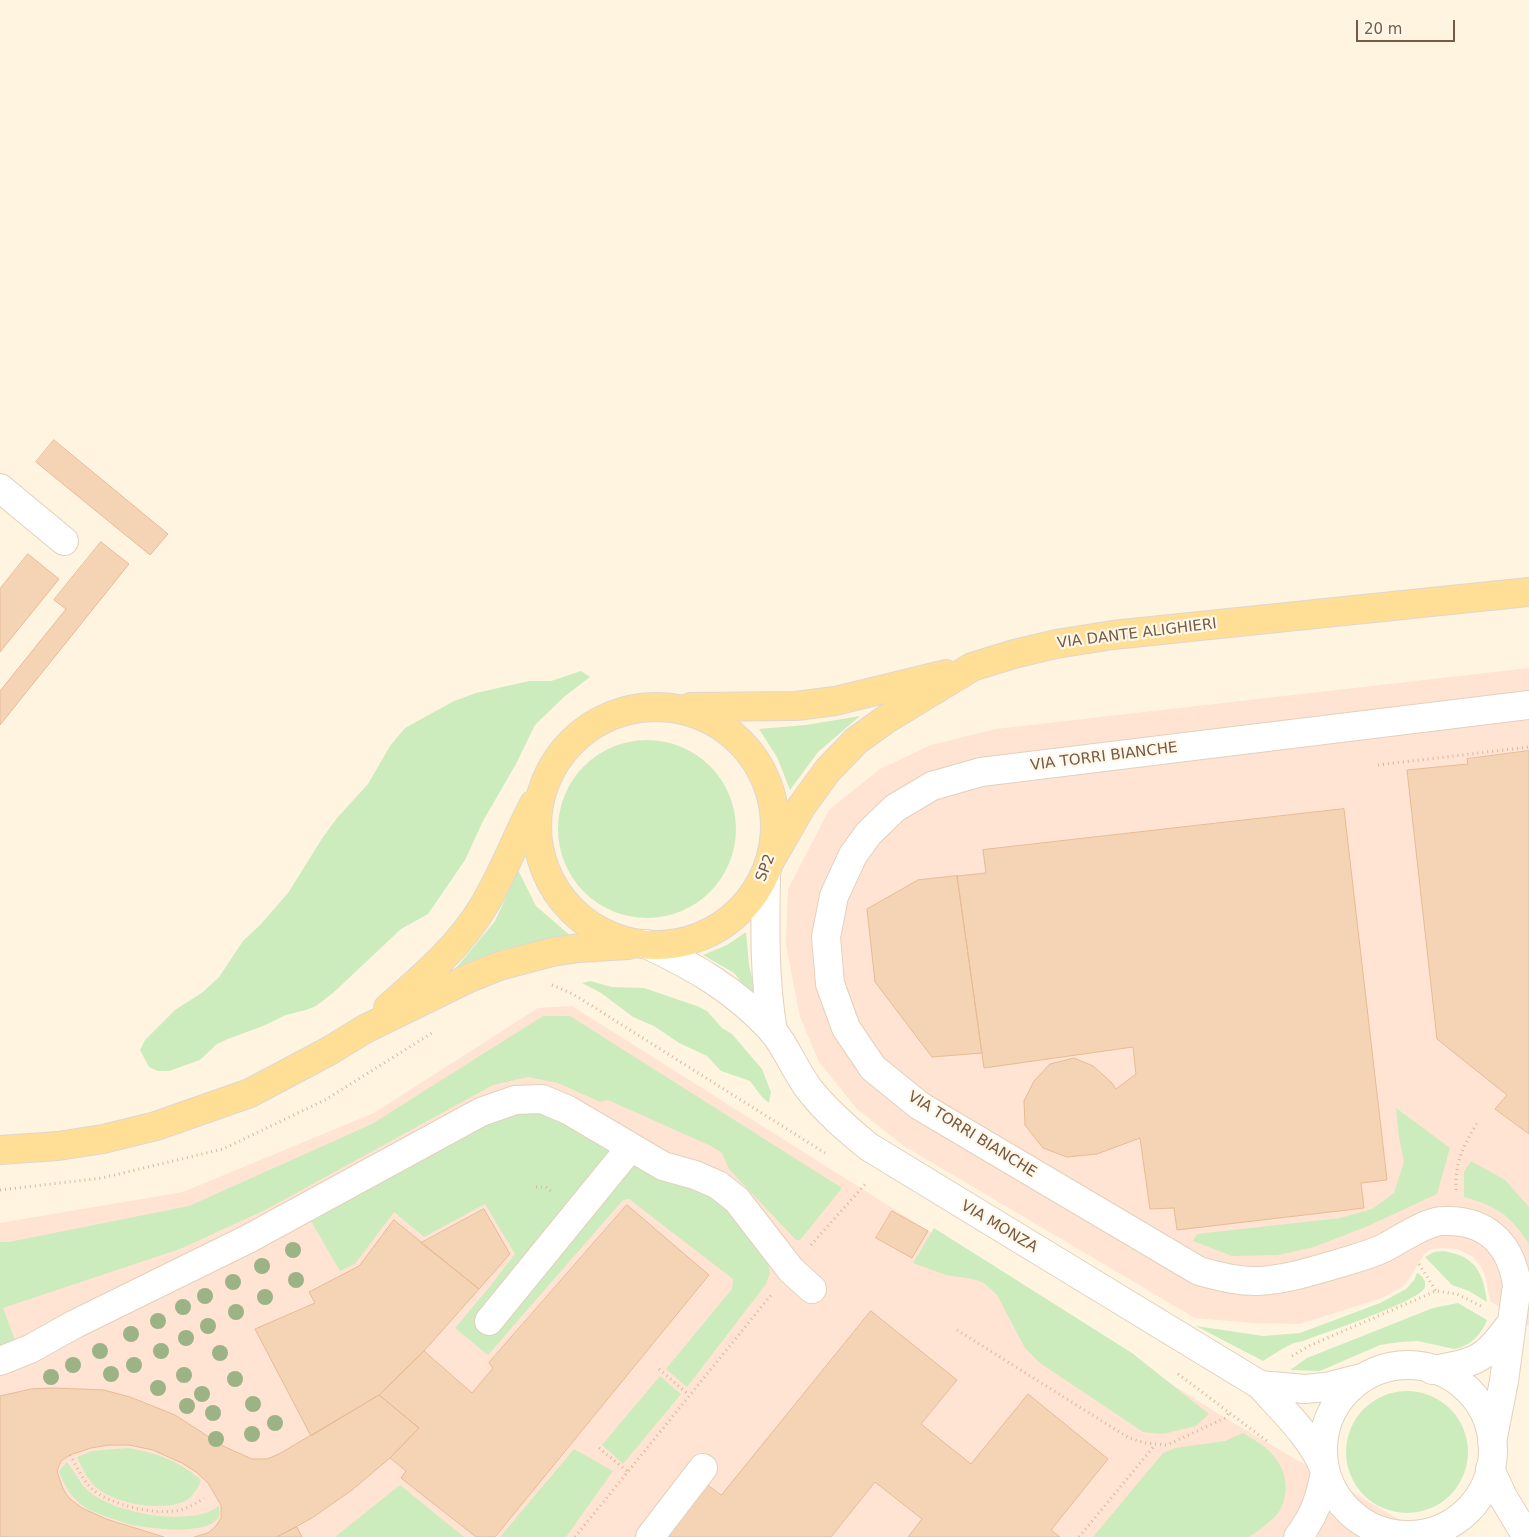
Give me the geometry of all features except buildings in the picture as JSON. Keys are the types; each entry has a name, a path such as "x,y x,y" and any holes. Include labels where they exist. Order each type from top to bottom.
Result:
{"main road":[{"name":"VIA DANTE ALIGHIERI","path":"768,867 812,792 828,770 856,741 885,720 972,667 1056,644 1114,635 1529,592"},
{"name":"SP2","path":"665,707 690,711 713,721 736,738 754,758 768,784 774,811 775,838 768,867 748,902 728,921 699,937 676,944 646,944 623,940 601,932 573,911 555,890 543,863 537,836 537,811 544,783 550,770 564,750 582,732 613,714 637,708 665,707 740,708 796,706 835,701 972,667"},
{"path":"365,1029 440,960 482,909 499,879 544,783"},
{"path":"0,1150 58,1146 103,1139 156,1126 250,1093 329,1051 365,1029 469,978 498,966 552,952 579,948 646,944"}],"street":[{"path":"0,488 64,541"},
{"name":"VIA TORRI BIANCHE","path":"1492,1442 1504,1381 1517,1298 1517,1286 1522,1269 1490,1233 1463,1221 1440,1220 1424,1226 1374,1252 1294,1276 1259,1281 1228,1279 1199,1271 920,1106 873,1068 846,1028 830,984 826,937 834,896 853,855 869,832 895,808 932,786 981,772 1529,705"},
{"path":"768,867 766,968 768,1002 773,1032"},
{"path":"646,944 694,967 726,988 773,1032"},
{"name":"VIA MONZA","path":"773,1032 808,1088 845,1128 869,1147 1260,1385 1312,1444 1320,1456 1326,1471"},
{"path":"0,1361 30,1349 75,1324 248,1239 481,1112 515,1100 542,1099 568,1110 663,1166 718,1184 737,1200 791,1270 812,1289"},
{"path":"489,1321 630,1148"},
{"name":"VIA TORRI BIANCHE","path":"1432,1370 1472,1362 1486,1353 1495,1344 1512,1322"},
{"path":"1411,1535 1449,1524 1465,1513 1480,1495 1490,1469 1492,1442 1485,1417 1471,1394 1454,1380 1432,1370 1412,1366 1398,1366 1367,1376 1354,1384 1343,1395 1330,1416 1323,1444 1329,1482 1336,1496 1352,1515 1379,1530 1411,1535 1458,1537"},
{"name":"VIA MONZA","path":"1260,1385 1305,1389 1326,1387 1367,1376"},
{"path":"650,1537 703,1468"},
{"path":"1490,1469 1503,1497 1527,1537"},
{"path":"1298,1537 1319,1501 1326,1471"}],"path":[{"path":"1378,765 1529,748"},
{"path":"575,1537 791,1270 868,1180"},
{"path":"1269,1443 1240,1420 1260,1385 1285,1360 1311,1345 1436,1291 1457,1294 1512,1322"},
{"path":"957,1330 1129,1438 1145,1444 1167,1444 1225,1418 1229,1413"},
{"path":"659,1369 690,1395"},
{"path":"1079,1537 1156,1444"},
{"path":"599,1448 627,1471"},
{"path":"70,1455 90,1488 105,1498 125,1505 166,1512 194,1505 204,1498"}],"shaded area":[{"path":"1529,668 1529,1326 1490,1301 1482,1268 1473,1257 1458,1249 1443,1248 1432,1249 1424,1254 1402,1287 1382,1298 1300,1324 1254,1323 1195,1318 904,1146 857,1109 819,1062 800,1017 786,945 788,889 829,810 880,769 931,745 996,729"},
{"path":"572,1006 1225,1418 1429,1537 0,1537 0,1223 183,1192 374,1113 538,1008"}],"green space":[{"path":"581,671 590,677 565,696 535,725 516,764 483,821 465,860 428,914 401,929 333,993 316,1006 286,1015 217,1044 200,1060 169,1071 158,1071 149,1067 140,1050 145,1040 175,1010 203,992 219,977 243,941 288,893 323,837 337,818 368,784 390,746 405,728 454,701 476,693 529,681 551,681"},
{"path":"860,716 818,752 790,790 777,757 759,729 806,725"},
{"path":"656,740 689,750 704,760 716,772 726,787 732,803 735,812 735,846 726,871 716,886 704,898 689,908 664,917 638,918 605,908 590,898 578,886 568,871 559,846 558,820 568,787 578,772 590,760 605,750 630,741"},
{"path":"518,870 536,906 572,937 504,949 456,968 495,921"},
{"path":"746,932 749,965 758,1003 734,973 703,955 727,945"},
{"path":"590,981 612,987 644,988 707,1011 722,1028 732,1034 762,1069 771,1092 769,1103 750,1081 721,1071 707,1056 679,1043 654,1026 633,1017 601,993 582,983"},
{"path":"543,1016 570,1016 842,1188 800,1240 796,1240 729,1169 722,1153 711,1146 608,1100 600,1102 558,1083 528,1077 493,1085 267,1209 180,1249 3,1308 15,1340 0,1345 0,1242 9,1242 189,1206 372,1124"},
{"path":"1396,1108 1450,1148 1437,1194 1368,1226 1314,1247 1278,1255 1232,1256 1193,1241 1197,1234 1340,1218 1372,1209 1394,1193 1404,1162"},
{"path":"544,1111 715,1193 766,1258 770,1273 766,1284 687,1387 666,1369 732,1289 733,1279 629,1199 623,1200 488,1355 455,1328 515,1254 485,1204 424,1237 394,1212 355,1264 340,1271 308,1216 494,1115"},
{"path":"1471,1161 1505,1180 1529,1207 1529,1244 1502,1213 1485,1204 1464,1197 1464,1172"},
{"path":"934,1228 1132,1353 1209,1414 1196,1426 1163,1434 1143,1432 1040,1363 1025,1348 997,1295 984,1283 973,1279 946,1275 913,1263"},
{"path":"1443,1251 1463,1257 1476,1267 1483,1282 1487,1302 1469,1291 1452,1285 1425,1257 1434,1252"},
{"path":"1417,1273 1425,1282 1425,1287 1417,1295 1368,1317 1294,1343 1263,1361 1196,1326 1263,1336 1300,1333 1380,1303 1406,1289"},
{"path":"1458,1303 1487,1320 1482,1330 1474,1339 1460,1348 1454,1349 1418,1341 1400,1342 1380,1345 1320,1371 1290,1370 1307,1358 1317,1354 1433,1308"},
{"path":"660,1376 681,1394 623,1464 602,1445"},
{"path":"1407,1391 1419,1392 1430,1396 1441,1401 1450,1409 1458,1418 1463,1429 1467,1440 1467,1464 1463,1475 1458,1486 1450,1495 1441,1503 1430,1508 1419,1512 1407,1513 1395,1512 1384,1508 1373,1503 1364,1495 1356,1486 1351,1475 1347,1464 1346,1452 1347,1440 1351,1429 1356,1418 1364,1409 1373,1401 1384,1396 1395,1392"},
{"path":"1243,1433 1262,1445 1277,1460 1281,1466 1286,1487 1284,1501 1279,1512 1267,1524 1249,1537 1093,1537 1163,1453 1175,1448 1225,1441"},
{"path":"128,1448 158,1455 193,1473 201,1480 197,1489 185,1501 165,1506 140,1505 128,1502 117,1499 94,1486 77,1457 92,1451"},
{"path":"574,1449 613,1471 566,1537 500,1537"},
{"path":"67,1462 87,1490 102,1500 115,1505 144,1514 175,1517 204,1513 219,1506 219,1517 212,1523 201,1527 173,1530 142,1527 101,1515 83,1506 68,1490 59,1471"},
{"path":"400,1485 464,1537 335,1537"}]}
